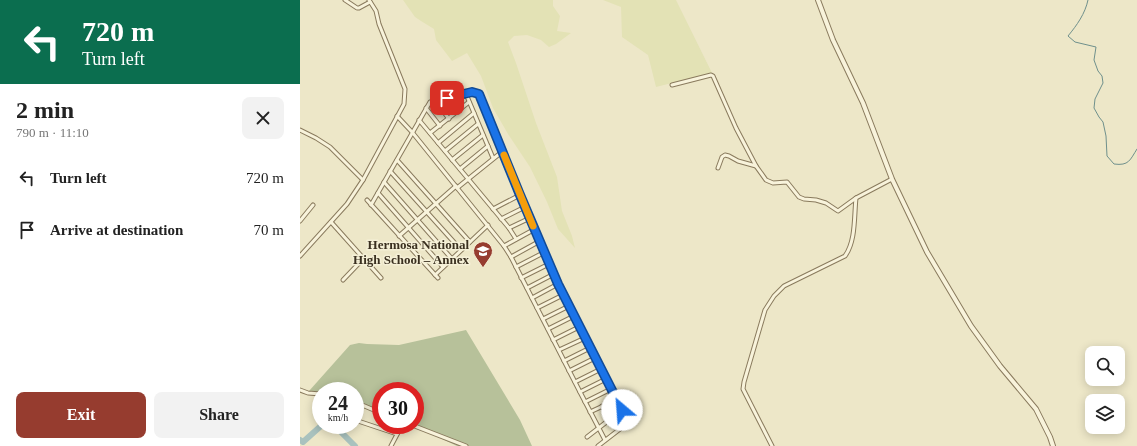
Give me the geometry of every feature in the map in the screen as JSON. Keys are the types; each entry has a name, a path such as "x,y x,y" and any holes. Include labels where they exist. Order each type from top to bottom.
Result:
{"street":[{"path":"300,256 347,204 363,180 404,104 405,89 379,24 376,11 370,1 359,8 345,0"},
{"path":"818,0 833,40 863,103 892,179 927,252 971,326 1000,366 1036,410 1054,446"},
{"path":"672,85 711,74 736,128 756,166 766,180 773,183 787,182 799,197 826,203 838,211 856,198 892,179"},
{"path":"371,205 430,102 472,92 479,94 563,295 616,400 629,422 598,446"},
{"path":"466,94 493,158"},
{"path":"447,98 458,112"},
{"path":"435,100 449,119"},
{"path":"430,133 469,102"},
{"path":"426,108 440,126"},
{"path":"438,142 474,113"},
{"path":"397,116 412,132 488,225 511,256 605,440"},
{"path":"419,120 516,238"},
{"path":"445,151 478,124"},
{"path":"300,130 330,147 363,180"},
{"path":"452,160 483,135"},
{"path":"460,170 488,146"},
{"path":"400,236 436,203 503,151"},
{"path":"718,168 722,157 725,155 738,161 756,166"},
{"path":"397,160 470,242"},
{"path":"390,171 461,250"},
{"path":"384,182 452,259"},
{"path":"378,193 444,267"},
{"path":"493,209 520,195"},
{"path":"772,446 743,389 766,310 774,296 784,286 845,256 849,250 853,232 856,198"},
{"path":"367,200 438,278"},
{"path":"300,221 313,205"},
{"path":"501,219 525,207"},
{"path":"509,228 530,218"},
{"path":"331,222 381,278"},
{"path":"435,275 488,225"},
{"path":"504,246 516,238 535,229"},
{"path":"511,256 540,242"},
{"path":"516,267 545,252"},
{"path":"342,280 364,258"},
{"path":"521,278 549,264"},
{"path":"527,288 554,274"},
{"path":"532,298 558,284"},
{"path":"537,308 563,295"},
{"path":"543,319 569,306"},
{"path":"548,329 574,316"},
{"path":"553,340 579,326"},
{"path":"559,350 585,338"},
{"path":"564,361 590,348"},
{"path":"569,372 595,358"},
{"path":"575,382 601,369"},
{"path":"580,392 606,379"},
{"path":"585,402 611,389"},
{"path":"300,390 312,393"},
{"path":"590,412 616,400"},
{"path":"602,406 609,420"},
{"path":"588,437 622,410"},
{"path":"424,430 466,446"},
{"path":"391,446 397,434"}],"green space":[{"path":"403,0 553,0 553,6 560,16 557,31 571,33 556,44 549,47 541,40 527,35 514,36 508,42 536,123 557,177 562,211 575,248 558,229 530,167 493,108 481,76 467,53 452,61 436,40 434,29 415,17"},
{"path":"603,0 676,0 712,73 656,87 648,55 622,37 621,7"},
{"path":"466,330 520,420 532,446 457,446 424,430 424,382 372,382 372,408 364,404 364,382 317,382 350,345 359,343 399,345"}],"waterway":[{"path":"1088,0 1085,10 1068,36 1075,42 1096,47 1094,60 1098,71 1102,76 1103,83 1095,99 1094,108 1103,122 1106,136 1107,156 1114,164 1123,164 1133,156 1137,149"},
{"path":"300,440 303,442 312,434"},
{"path":"343,434 355,446"}],"slow traffic":[{"path":"504,155 533,226"}],"place":[{"name":"Hermosa National High School – Annex","path":"483,268"}],"route":[{"path":"447,98 472,92 479,94 558,284 622,410"}]}
